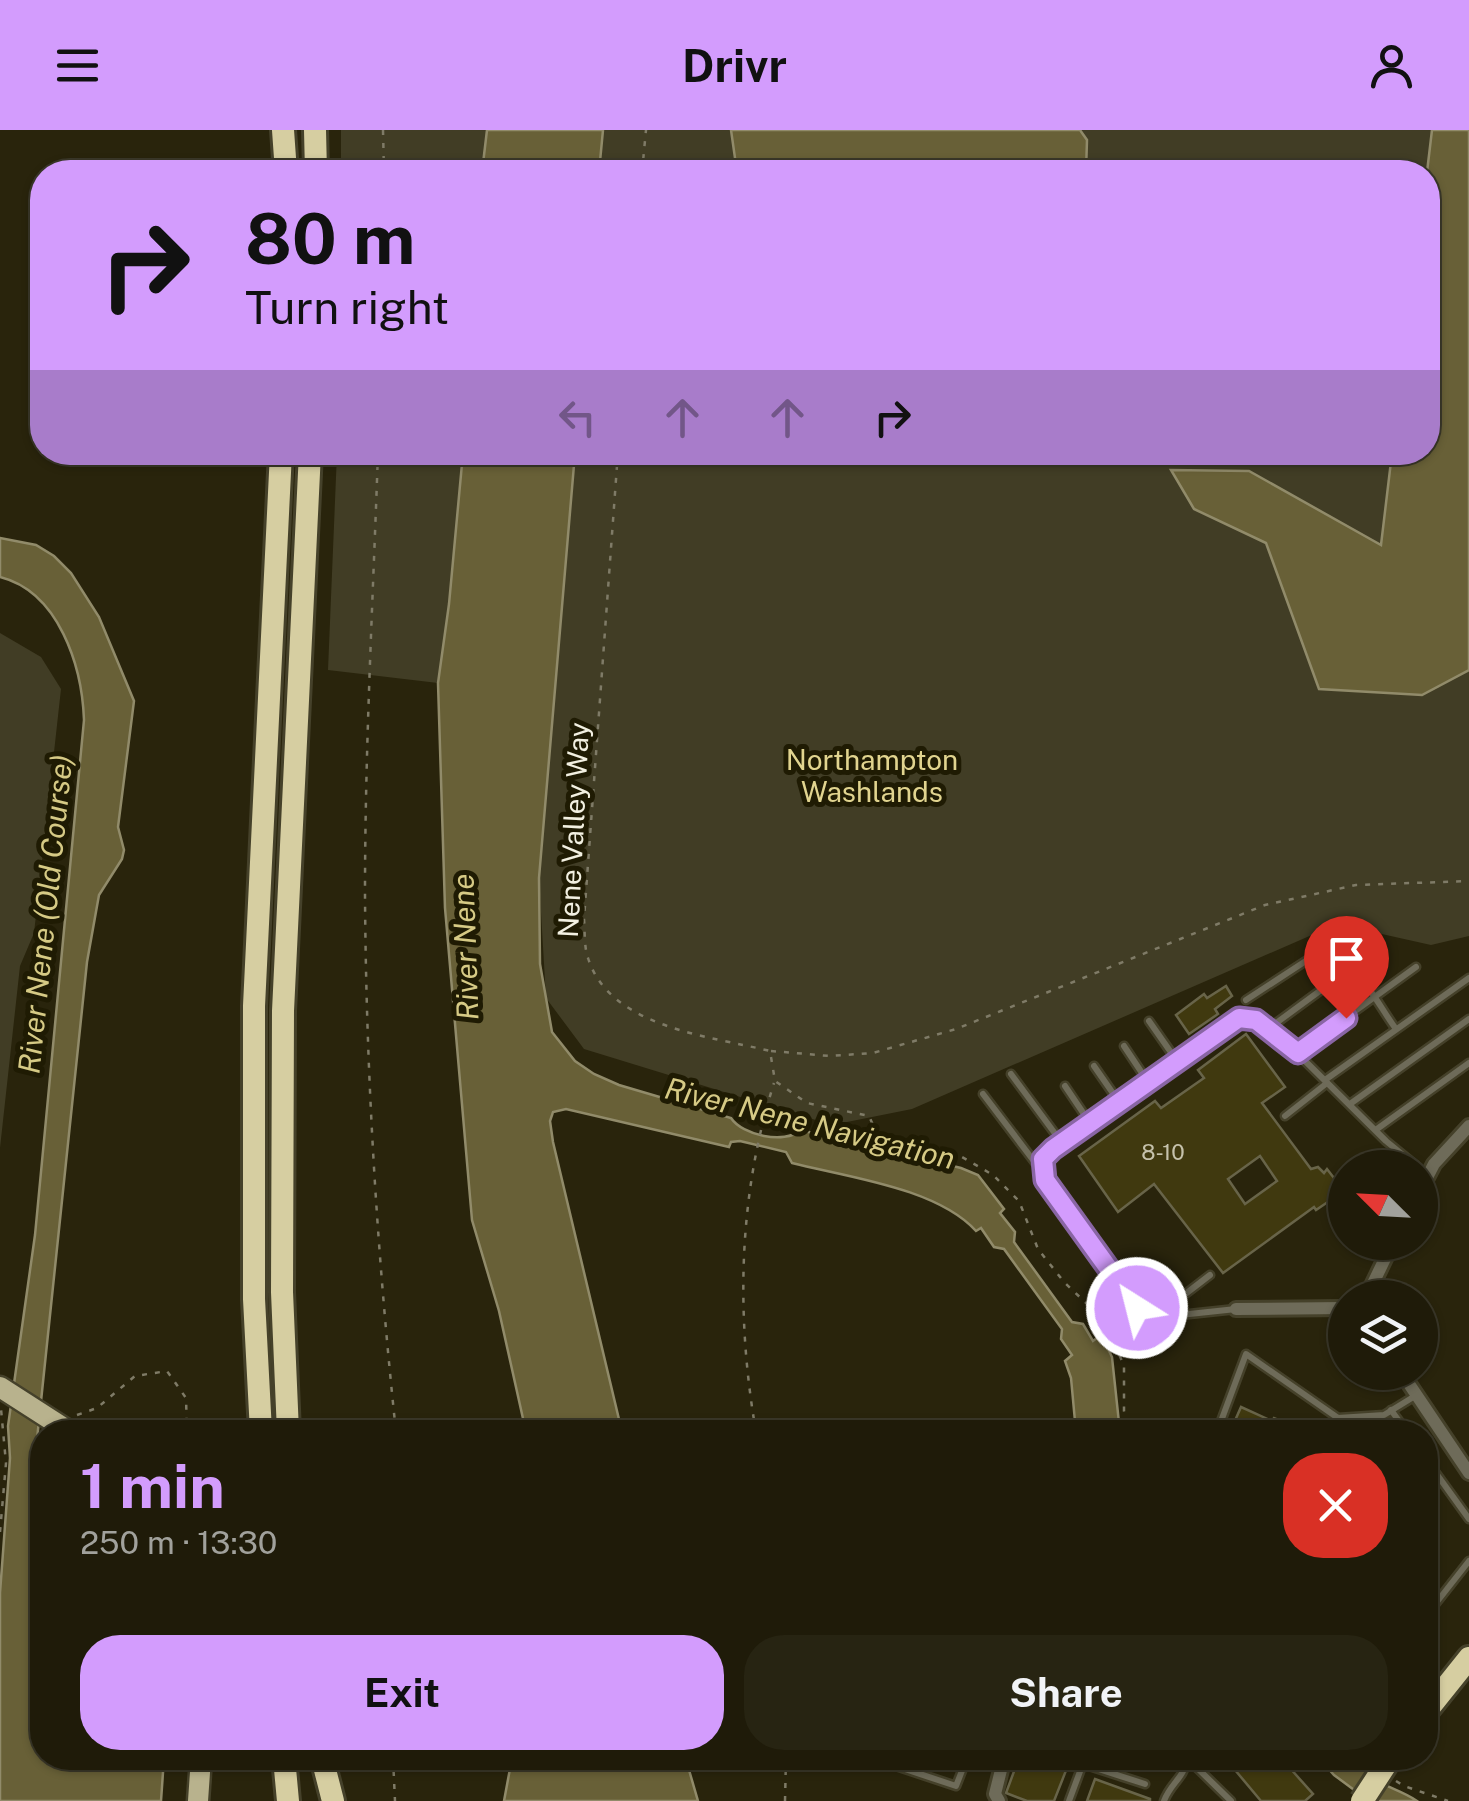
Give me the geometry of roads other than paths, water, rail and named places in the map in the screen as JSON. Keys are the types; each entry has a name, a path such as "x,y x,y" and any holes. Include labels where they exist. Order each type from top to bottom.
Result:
{"highway":[{"path":"284,130 285,160"},
{"path":"314,130 315,160"},
{"path":"260,1420 254,1299 254,1006 280,465"},
{"path":"287,1420 282,1292 283,1011 309,465"},
{"path":"1438,1697 1469,1658"},
{"path":"278,1801 279,1770"},
{"path":"282,1770 288,1801"},
{"path":"314,1770 316,1801"},
{"path":"325,1770 333,1801"},
{"path":"1362,1801 1390,1770"}],"main road":[{"path":"4,1390 52,1420"},
{"path":"198,1801 199,1770"}],"street":[{"path":"1438,1160 1469,1126"},
{"path":"1236,1309 1328,1308"},
{"path":"1413,1390 1433,1420"},
{"path":"1438,1427 1469,1472"},
{"path":"999,1801 995,1794 1001,1770"}],"lane":[{"path":"1246,1000 1318,953 1336,954 1351,968 1396,1030"},
{"path":"1298,1053 1416,967"},
{"path":"1268,1030 1351,968"},
{"path":"1285,1116 1326,1081 1469,978"},
{"path":"1044,1174 1043,1159 1062,1143 1239,1018 1256,1020 1298,1053 1400,1150"},
{"path":"1350,1104 1469,1019"},
{"path":"1149,1021 1178,1061"},
{"path":"1124,1046 1148,1082"},
{"path":"1377,1130 1469,1064"},
{"path":"1094,1066 1119,1102"},
{"path":"1011,1074 1062,1143"},
{"path":"1065,1086 1090,1123"},
{"path":"983,1094 1143,1315 1152,1318 1236,1309"},
{"path":"1173,1316 1172,1305 1210,1275"},
{"path":"1221,1420 1246,1354 1338,1418 1384,1415 1416,1395"},
{"path":"1391,1410 1398,1420"},
{"path":"1438,1476 1469,1519"},
{"path":"1438,1600 1469,1561"},
{"path":"908,1770 956,1786 962,1770"},
{"path":"1069,1801 1080,1770"},
{"path":"1109,1770 1144,1784"},
{"path":"1164,1801 1184,1770"},
{"path":"1199,1770 1232,1801"}],"water":[{"path":"487,130 603,130 600,160 483,160"},
{"path":"731,130 1080,130 1087,140 1086,160 735,160"},
{"path":"1432,130 1469,130 1469,670 1422,695 1319,689 1266,543 1194,509 1171,470 1249,471 1381,545 1391,465 1440,465 1440,160 1428,160"},
{"name":"River Nene","path":"462,465 574,465 539,878 540,964 552,1032 575,1061 619,1085 731,1118 744,1129 764,1136 784,1137 800,1130 978,1175 1004,1209 1000,1213 1015,1232 1014,1242 1072,1322 1083,1324 1093,1341 1101,1335 1112,1357 1119,1420 1075,1420 1071,1378 1065,1361 1072,1355 1061,1339 1062,1329 1004,1249 994,1247 981,1228 976,1231 939,1204 890,1186 792,1163 786,1152 740,1141 731,1142 729,1147 566,1109 553,1112 553,1142 619,1420 523,1420 499,1311 472,1220 445,908 438,683"},
{"path":"0,538 36,545 54,556 71,573 99,617 134,701 118,827 124,850 99,895 87,962 39,1420 30,1420 30,1770 163,1770 161,1801 0,1801 0,1593 10,1458 8,1426 35,1235 84,720 72,655 52,615 38,598 0,577"},
{"path":"510,1770 689,1770 698,1801 504,1801"},
{"path":"1330,1770 1365,1770 1375,1780 1417,1801 1369,1801"}],"park label":[{"name":"Northampton Washlands","path":"872,775"}],"water label":[{"name":"River Nene (Old Course)","path":"45,914"},
{"name":"River Nene Navigation","path":"810,1123"}]}
